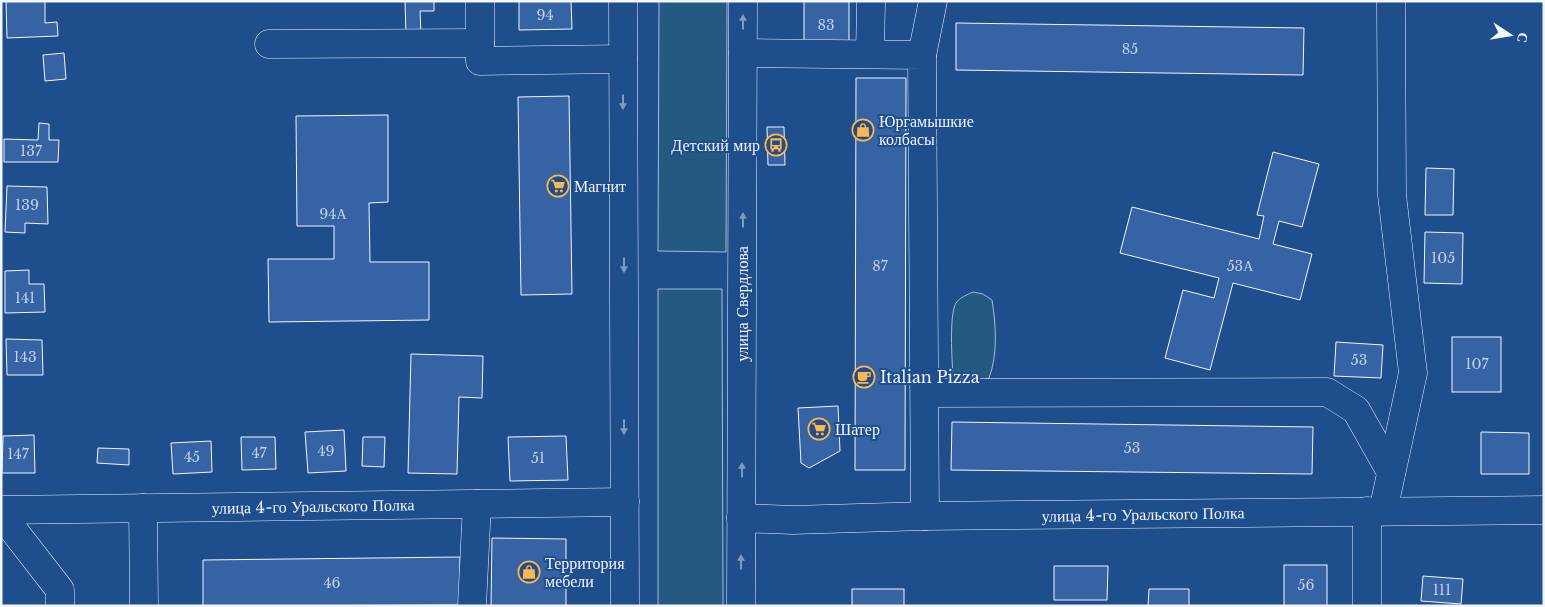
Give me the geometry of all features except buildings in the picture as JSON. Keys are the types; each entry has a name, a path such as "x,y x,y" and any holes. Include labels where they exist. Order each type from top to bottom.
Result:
{"street":[{"path":"480,1 480,61 623,59"},
{"path":"623,1 625,606"},
{"name":"улица Свердлова","path":"741,606 743,1"},
{"path":"870,1 870,54"},
{"path":"925,516 926,393 922,55 933,1"},
{"path":"1367,606 1375,511 1391,472 1413,374 1392,196 1391,1"},
{"path":"269,44 480,43"},
{"path":"743,53 922,55"},
{"path":"926,393 1327,392 1356,410 1391,472"},
{"name":"улица 4-го Уральского Полка","path":"1,510 625,502"},
{"path":"472,606 477,504"},
{"path":"143,508 144,606"},
{"name":"улица 4-го Уральского Полка","path":"741,518 793,520 925,516 1544,510"},
{"path":"1,514 60,590 60,606"}],"shaded area":[{"path":"659,1 727,1 726,252 658,251"},
{"path":"658,289 722,289 723,606 658,606"},
{"path":"973,292 983,294 992,300 995,329 994,359 989,378 978,383 962,383 953,375 952,317 956,303 964,296"}],"place":[{"name":"Юргамышкие колбасы","path":"863,130"},
{"name":"Детский мир","path":"776,145"},
{"name":"Магнит","path":"558,186"},
{"name":"Italian Pizza","path":"864,377"},
{"name":"Шатер","path":"819,429"},
{"name":"Территория мебели","path":"529,572"}]}
